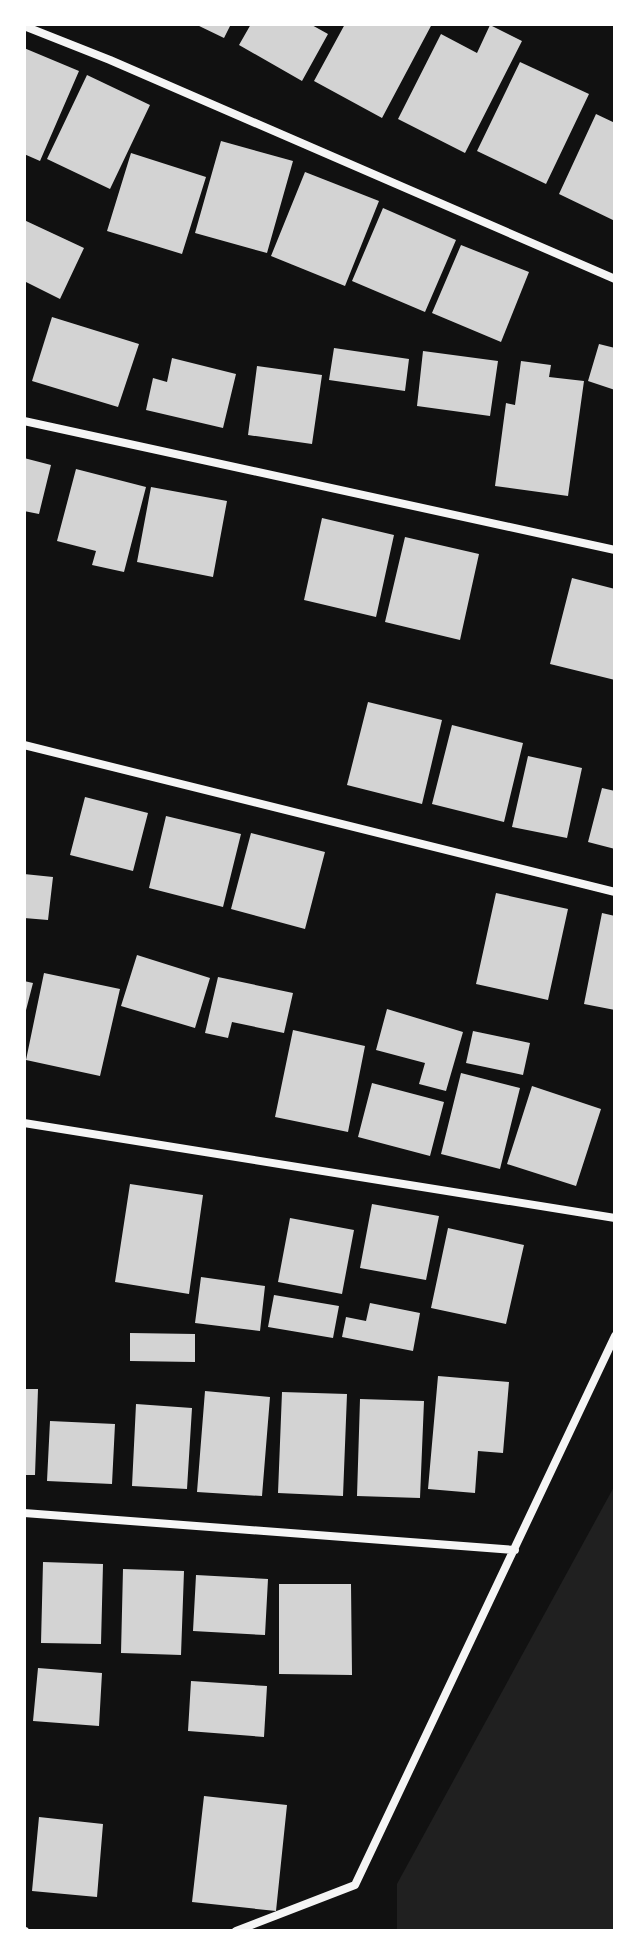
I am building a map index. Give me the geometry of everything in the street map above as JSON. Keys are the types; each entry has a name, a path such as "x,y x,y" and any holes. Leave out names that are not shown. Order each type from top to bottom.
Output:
{"street":[{"path":"24,26 110,60 615,279"},
{"path":"24,421 615,550"},
{"path":"24,745 615,892"},
{"path":"24,1123 615,1218"},
{"path":"236,1931 355,1885 615,1337"},
{"path":"24,1513 515,1550"}],"shaded area":[{"path":"615,1485 615,1931 397,1931 397,1884"}],"building":[{"path":"195,24 231,24 224,38"},
{"path":"251,24 310,24 328,34 302,81 239,45"},
{"path":"345,24 432,24 382,118 314,81"},
{"path":"490,25 522,41 465,153 398,119 441,34 477,53"},
{"path":"24,48 79,71 40,161 24,154"},
{"path":"520,62 589,94 546,184 477,151"},
{"path":"87,75 150,105 110,189 47,159"},
{"path":"596,114 615,123 615,221 559,194"},
{"path":"221,141 293,161 267,253 195,233"},
{"path":"131,153 206,177 182,254 107,231"},
{"path":"305,172 379,201 345,286 271,256"},
{"path":"383,208 456,240 425,312 352,281"},
{"path":"24,220 84,248 60,299 24,281"},
{"path":"461,245 529,272 501,342 432,313"},
{"path":"52,317 139,344 118,407 32,381"},
{"path":"599,344 615,348 615,390 588,381"},
{"path":"334,348 409,359 405,391 329,380"},
{"path":"423,351 498,361 490,416 417,406"},
{"path":"172,358 236,374 223,428 146,410 153,378 167,382"},
{"path":"521,361 551,365 549,377 584,381 568,496 495,486 506,403 515,405"},
{"path":"257,366 322,375 312,444 248,435"},
{"path":"24,458 51,465 39,514 24,511"},
{"path":"76,469 146,487 124,572 92,565 96,551 57,541"},
{"path":"151,487 227,501 213,577 137,562"},
{"path":"322,518 394,535 376,617 304,600"},
{"path":"405,537 479,554 460,640 385,622"},
{"path":"572,578 615,589 615,680 550,664"},
{"path":"368,702 442,720 422,804 347,785"},
{"path":"452,725 523,743 504,822 432,804"},
{"path":"528,756 582,768 567,838 512,827"},
{"path":"602,788 615,791 615,849 588,842"},
{"path":"85,797 148,813 133,871 70,855"},
{"path":"166,816 241,834 223,907 149,888"},
{"path":"251,833 325,852 305,929 231,909"},
{"path":"24,874 53,877 48,920 24,918"},
{"path":"496,893 568,909 548,1000 476,984"},
{"path":"602,913 615,916 615,1010 584,1004"},
{"path":"137,955 210,978 195,1028 121,1006"},
{"path":"44,973 120,989 100,1076 26,1060"},
{"path":"218,977 293,993 284,1033 232,1022 228,1038 205,1033"},
{"path":"24,981 33,983 25,1014 24,1014"},
{"path":"387,1009 463,1032 446,1091 419,1084 425,1063 376,1050"},
{"path":"293,1030 365,1046 348,1132 275,1117"},
{"path":"473,1031 530,1043 523,1075 466,1063"},
{"path":"461,1073 520,1088 500,1169 441,1154"},
{"path":"372,1083 444,1102 430,1156 358,1137"},
{"path":"532,1086 601,1109 576,1186 507,1164"},
{"path":"130,1184 203,1195 189,1294 115,1282"},
{"path":"372,1204 439,1216 426,1280 360,1268"},
{"path":"290,1218 354,1230 342,1294 278,1282"},
{"path":"448,1228 524,1245 506,1324 431,1308"},
{"path":"201,1277 265,1286 260,1331 195,1323"},
{"path":"274,1295 339,1306 333,1338 268,1327"},
{"path":"370,1303 420,1313 413,1351 342,1337 346,1317 366,1321"},
{"path":"130,1333 195,1334 195,1362 130,1361"},
{"path":"438,1376 509,1382 503,1453 478,1451 475,1493 428,1489"},
{"path":"24,1389 38,1389 35,1475 24,1475"},
{"path":"205,1391 270,1397 262,1496 197,1492"},
{"path":"282,1392 347,1394 343,1496 278,1493"},
{"path":"360,1399 424,1401 420,1498 357,1496"},
{"path":"136,1404 192,1408 187,1489 132,1486"},
{"path":"50,1421 115,1424 112,1484 47,1481"},
{"path":"43,1562 103,1564 101,1644 41,1643"},
{"path":"123,1569 184,1571 181,1655 121,1653"},
{"path":"196,1575 268,1579 265,1635 193,1631"},
{"path":"279,1584 351,1584 352,1675 279,1674"},
{"path":"38,1668 102,1673 99,1726 33,1721"},
{"path":"191,1681 267,1686 264,1737 188,1731"},
{"path":"204,1796 287,1805 276,1911 192,1902"},
{"path":"39,1817 103,1824 97,1897 32,1891"}]}
